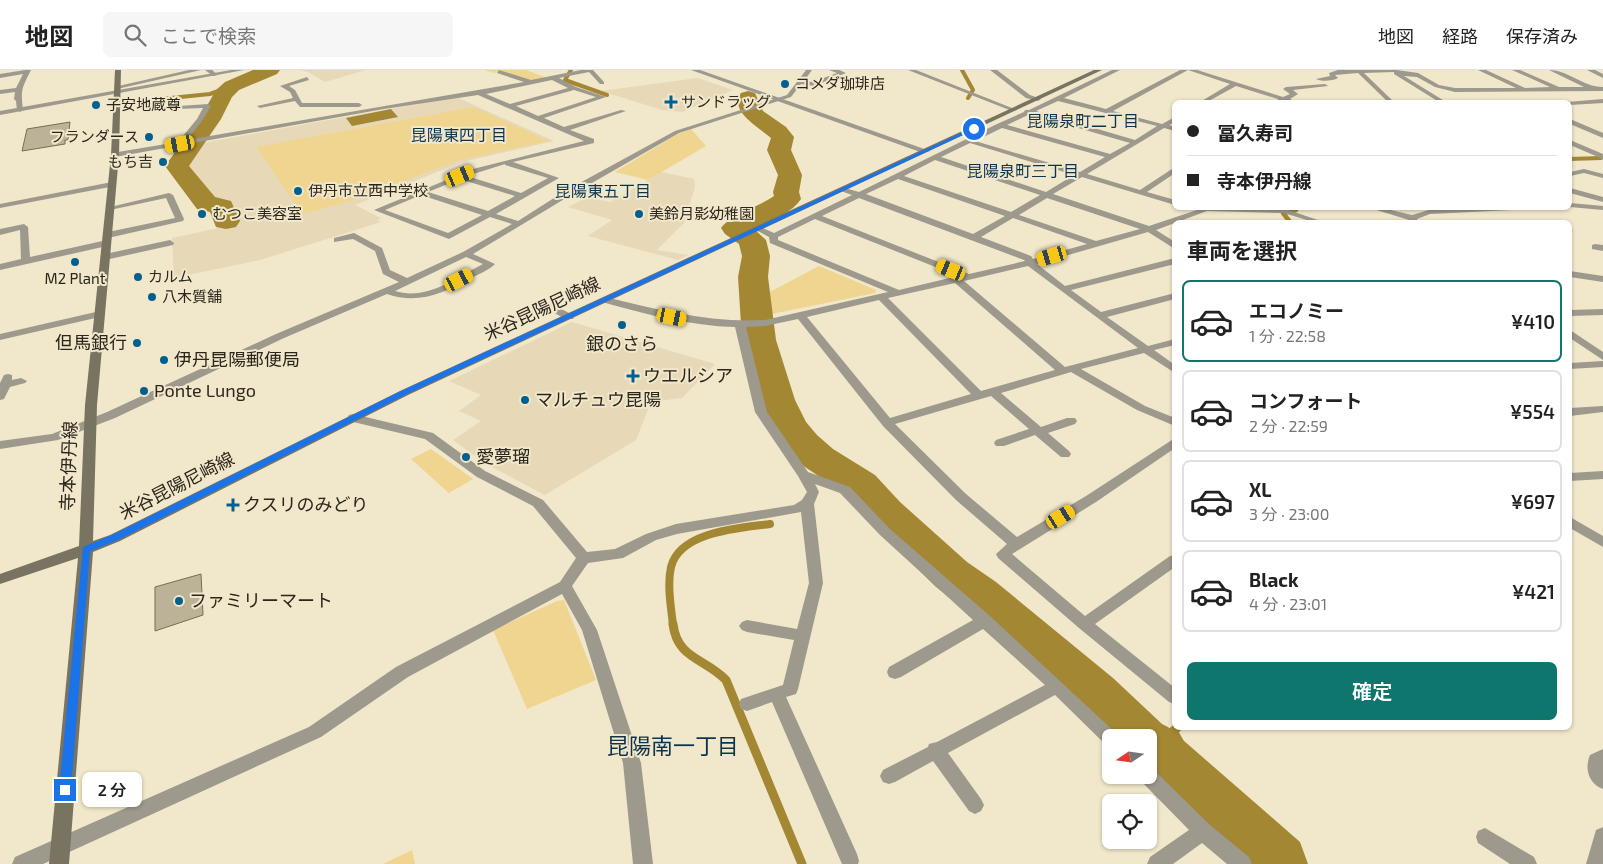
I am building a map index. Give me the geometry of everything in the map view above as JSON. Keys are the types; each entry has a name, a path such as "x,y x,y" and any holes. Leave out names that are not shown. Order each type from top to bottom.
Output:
{"main road":[{"name":"寺本伊丹線","path":"59,864 86,550 90,422 115,155 118,70"},
{"name":"米谷昆陽尼崎線","path":"0,579 86,550 124,533 353,418 1099,70"}],"street":[{"path":"0,113 117,90 198,70"},
{"path":"208,70 214,75"},
{"path":"117,90 241,70"},
{"path":"115,155 384,107 479,93 530,82 552,74 563,75 590,70 602,83"},
{"path":"694,70 926,151"},
{"path":"0,445 54,437 111,415 280,336 388,291 466,254 568,193 677,132 788,96 809,70"},
{"path":"800,82 814,84 843,73 832,70"},
{"path":"911,70 1016,109 1136,142"},
{"path":"993,70 1028,97 1038,99"},
{"path":"756,230 774,236 1117,70"},
{"path":"1107,112 1185,70"},
{"path":"1191,70 1277,100"},
{"path":"1481,70 1526,91"},
{"path":"1515,70 1559,89"},
{"path":"1552,70 1591,88"},
{"path":"1590,70 1601,74"},
{"path":"20,110 19,99 17,99 18,90 27,71"},
{"path":"0,76 27,71"},
{"path":"1319,79 1335,78 1332,74 1335,71 1393,71 1415,75 1449,89 1526,91 1603,89"},
{"path":"1393,71 1440,100"},
{"path":"499,72 530,82"},
{"path":"1360,72 1389,100"},
{"path":"539,118 603,97 574,88 552,74"},
{"path":"303,79 283,86 293,91 300,105 383,104 384,107"},
{"path":"1286,82 1296,88"},
{"path":"1207,100 1235,84"},
{"path":"1282,100 1295,94 1286,89 1326,86"},
{"path":"510,106 574,88"},
{"path":"1578,89 1603,101"},
{"path":"0,92 18,90"},
{"path":"479,93 591,141 557,152 505,162 481,168 378,210 449,236 555,178 505,162"},
{"path":"1046,95 1172,128"},
{"path":"260,106 296,100"},
{"path":"1572,103 1603,101"},
{"path":"179,108 208,106 187,138 180,144"},
{"path":"611,106 632,114"},
{"path":"565,130 623,111"},
{"path":"191,121 200,120"},
{"path":"975,237 1048,196 1172,121"},
{"path":"989,122 1111,157"},
{"path":"1572,122 1603,136"},
{"path":"970,141 1172,202"},
{"path":"1572,143 1603,157"},
{"path":"936,158 1149,230 1172,244"},
{"path":"1141,193 1172,171"},
{"path":"1572,174 1584,171 1603,176"},
{"path":"460,176 522,196"},
{"path":"898,176 1095,244"},
{"path":"0,206 112,184"},
{"path":"844,189 1028,258 1030,263 1063,289 1172,368"},
{"path":"1572,191 1602,207"},
{"path":"421,192 519,224"},
{"path":"0,267 180,219 169,195 110,208"},
{"path":"1572,205 1602,207"},
{"path":"1177,220 1199,212 1285,210 1310,220"},
{"path":"1380,210 1411,220"},
{"path":"1416,220 1429,212 1470,210"},
{"path":"1256,211 1263,220"},
{"path":"815,216 963,279 1067,369 1141,408 1172,421"},
{"path":"605,300 712,324 744,325 765,323 1030,263 1149,230 1172,222"},
{"path":"0,232 24,227 26,261"},
{"path":"337,240 354,236 376,248 379,250 386,272 407,282"},
{"path":"774,236 773,241 898,294"},
{"path":"105,257 170,244"},
{"path":"388,291 400,297 428,296 490,264 466,254"},
{"path":"1063,289 1172,262"},
{"path":"1572,274 1603,279"},
{"path":"882,297 979,396"},
{"path":"1099,316 1172,297"},
{"path":"542,302 569,317"},
{"path":"1572,313 1602,313"},
{"path":"0,336 100,314"},
{"path":"801,316 887,423 961,496 1016,544"},
{"path":"584,558 618,554 651,537 676,529 796,509 807,504 812,499 813,492 804,475 761,412 744,325"},
{"path":"1572,335 1603,357"},
{"path":"887,423 1067,369 1172,343"},
{"path":"1572,366 1603,364"},
{"path":"0,398 7,381 21,381"},
{"path":"993,392 1066,454"},
{"path":"1572,412 1603,409"},
{"path":"353,418 429,436 481,474 538,503 584,558"},
{"path":"1000,443 1071,421"},
{"path":"1172,444 1091,499 1016,544 1003,554 1084,624 1172,694"},
{"path":"804,475 845,490 884,532 985,620 1057,686 1102,731"},
{"path":"1572,476 1603,475"},
{"path":"747,704 790,689 816,583 807,504"},
{"path":"1572,523 1603,542"},
{"path":"22,864 315,732 402,672 566,586 584,558"},
{"path":"1084,624 1172,562"},
{"path":"566,586 589,630 632,763 643,864"},
{"path":"895,672 985,620"},
{"path":"747,626 804,636"},
{"path":"888,776 935,749 1057,686"},
{"path":"776,694 850,861"},
{"path":"935,749 976,805"},
{"path":"1603,757 1596,761 1596,772 1603,781"},
{"path":"1156,784 1203,831 1242,864"},
{"path":"1157,864 1203,831"},
{"path":"1596,864 1603,836"},
{"path":"1485,837 1527,864"}],"shaded area":[{"path":"301,70 366,70 325,82"},
{"path":"484,70 526,70 545,77 532,81 499,71 494,73"},
{"path":"698,78 733,90 682,112 662,110 601,91"},
{"name":"伊丹市立西中学校","path":"456,97 554,141 462,162 355,205 381,218 377,220 381,222 260,260 174,278 172,238 232,225 228,206 214,204 198,177 179,166 191,145"},
{"path":"474,107 548,141 460,160 354,200 303,214 256,147"},
{"path":"391,109 398,117 352,126 346,118"},
{"path":"691,129 706,146 648,180 615,172 676,135"},
{"name":"美鈴月影幼稚園","path":"662,172 694,179 695,187 684,223 657,250 688,255 678,260 588,236 612,220 568,207 587,197 610,202"},
{"path":"819,266 876,290 875,293 772,314 768,293"},
{"path":"572,322 715,364 682,398 651,402 636,440 545,495 486,464 453,440 481,421 459,411 481,395 449,381"},
{"path":"431,449 473,479 449,493 411,459"},
{"path":"564,600 596,680 527,709 493,630 557,601"},
{"path":"412,850 415,864 383,864"}],"building":[{"path":"70,122 68,140 65,140 65,144 22,151 27,129"},
{"name":"ファミリーマート","path":"201,574 203,615 155,631 155,587"}],"waterway":[{"path":"226,221 222,207 206,203 177,166 210,119 223,94 232,86 270,70"},
{"path":"571,70 565,80 607,95"},
{"path":"962,70 973,90 968,98"},
{"path":"151,100 210,94 232,86"},
{"path":"748,97 749,104 756,116 783,137 779,150 790,175 786,192 788,199 772,210 735,228 752,240 756,256 753,277 759,340 777,400 789,426 803,444 819,458 861,485 885,512 951,574 979,595 1095,694 1132,729"},
{"path":"1572,159 1601,158"},
{"path":"1288,220 1283,213 1296,210"},
{"path":"673,625 669,581 671,567 677,555 686,546 713,533 770,524"},
{"path":"673,624 676,636 686,651 726,680 802,864"},
{"path":"1174,730 1173,731 1202,782 1206,798"},
{"path":"1158,752 1278,864"}],"place":[{"name":"コメダ珈琲店","path":"785,84"},
{"name":"サンドラッグ","path":"671,102"},
{"name":"子安地蔵尊","path":"96,105"},
{"name":"フランダース","path":"149,137"},
{"name":"もち吉","path":"163,162"},
{"name":"伊丹市立西中学校","path":"298,191"},
{"name":"むつこ美容室","path":"202,214"},
{"name":"美鈴月影幼稚園","path":"639,214"},
{"name":"M2 Plant","path":"75,262"},
{"name":"カルム","path":"138,277"},
{"name":"八木質舗","path":"152,297"},
{"name":"銀のさら","path":"622,325"},
{"name":"但馬銀行","path":"137,343"},
{"name":"伊丹昆陽郵便局","path":"164,360"},
{"name":"ウエルシア","path":"633,376"},
{"name":"Ponte Lungo","path":"144,391"},
{"name":"マルチュウ昆陽","path":"525,400"},
{"name":"愛夢瑠","path":"466,457"},
{"name":"クスリのみどり","path":"233,505"},
{"name":"ファミリーマート","path":"179,601"}],"district":[{"name":"昆陽泉町二丁目","path":"1083,121"},
{"name":"昆陽東四丁目","path":"459,135"},
{"name":"昆陽泉町三丁目","path":"1023,171"},
{"name":"昆陽東五丁目","path":"603,191"},
{"name":"昆陽南一丁目","path":"673,746"}],"route":[{"path":"65,790 86,550 115,538 404,393 974,129"}]}
